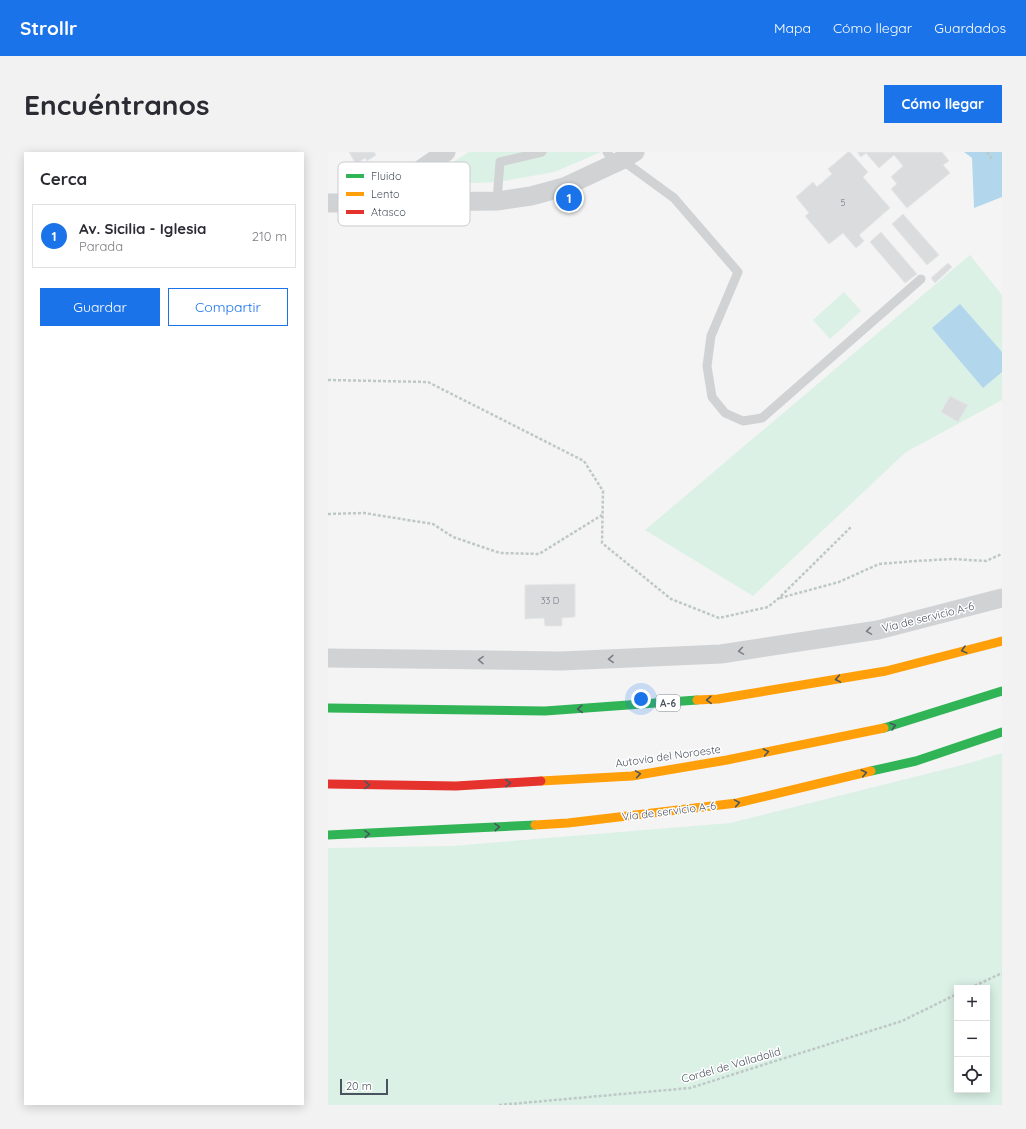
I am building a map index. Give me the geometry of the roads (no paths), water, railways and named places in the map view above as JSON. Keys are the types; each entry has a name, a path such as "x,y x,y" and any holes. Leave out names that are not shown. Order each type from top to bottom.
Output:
{"main road":[{"name":"A-6","path":"328,708 545,711 718,699 886,671 1002,640"},
{"name":"Autovía del Noroeste","path":"328,784 456,786 632,776 726,760 890,727 1002,691"},
{"name":"Vía de servicio A-6","path":"328,835 568,823 737,803 916,761 1002,732"}],"street":[{"path":"431,162 446,152"},
{"path":"470,201 498,201 531,196 564,187 620,157"},
{"name":"Vía de servicio A-6","path":"328,658 561,661 721,654 878,630 1002,598"}],"lane":[{"path":"498,201 500,162 542,152"},
{"path":"620,157 674,198 738,272 711,336 707,366 712,397 725,413 743,421 762,418 921,279"}],"water":[{"path":"964,152 1002,152 1002,197 974,208 972,158"},
{"path":"960,304 1002,352 1002,372 983,388 932,328"}],"place":[{"name":"Av. Sicilia - Iglesia","path":"569,198"}]}
